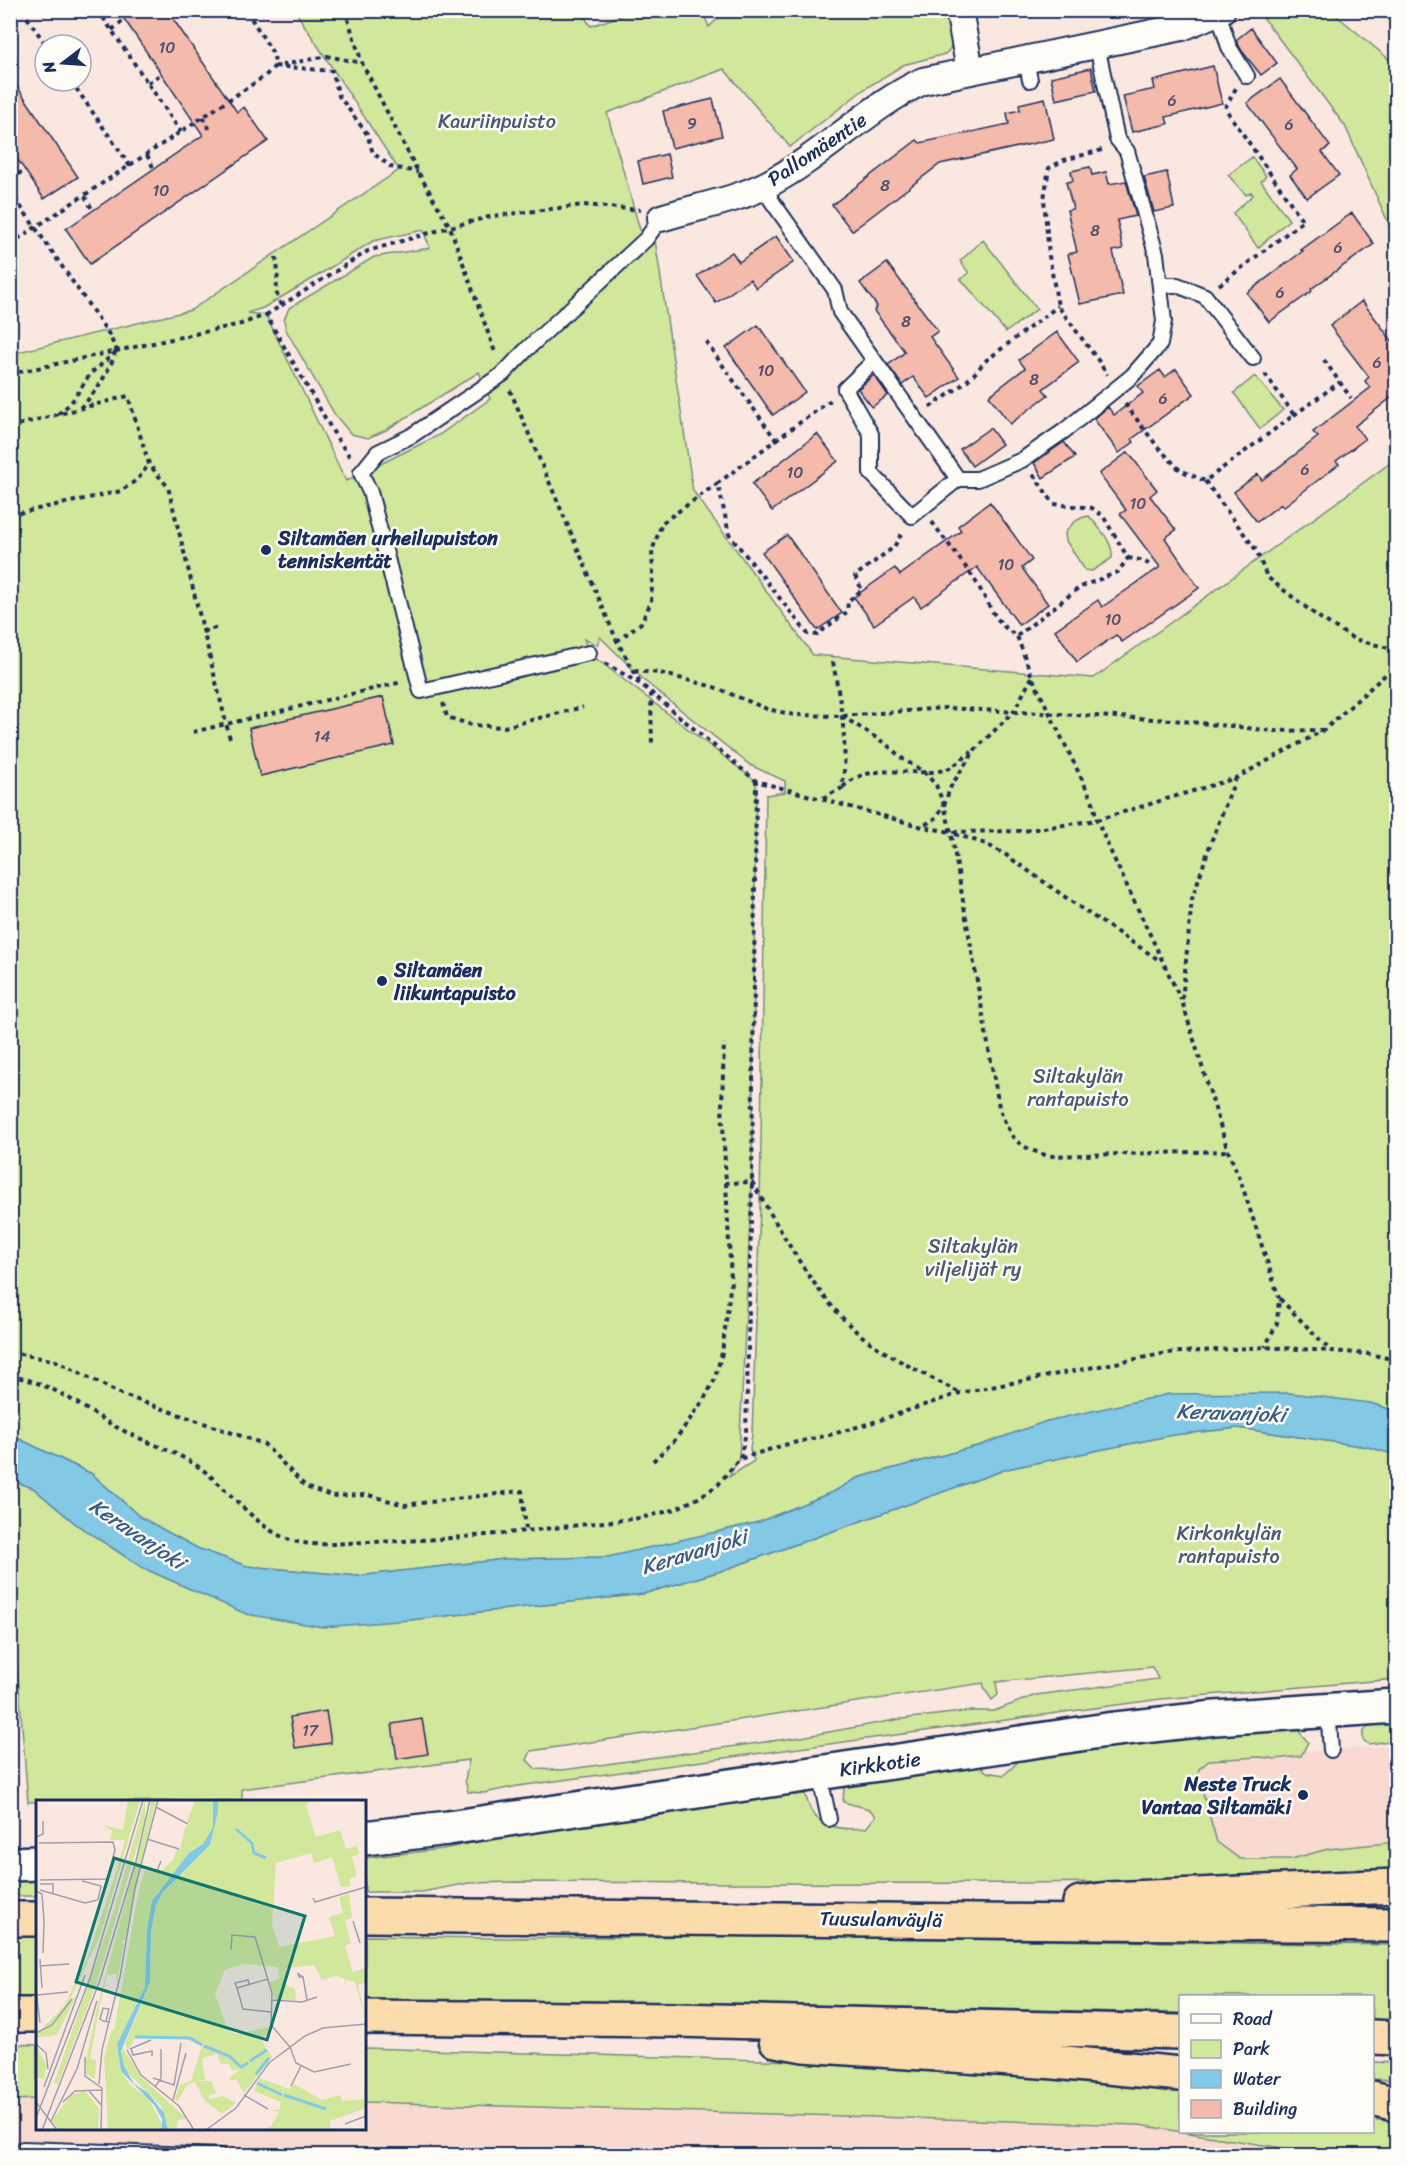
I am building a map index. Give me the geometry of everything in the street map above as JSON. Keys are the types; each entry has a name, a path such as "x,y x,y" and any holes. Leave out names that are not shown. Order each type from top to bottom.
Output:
{"highway":[{"path":"975,1920 1108,1899 1396,1886"},
{"name":"Tuusulanväylä","path":"366,1915 1396,1925"},
{"path":"10,1920 36,1919"},
{"path":"10,2015 36,2015"},
{"path":"366,2017 674,2020 1179,2032"},
{"path":"674,2020 804,2045 1055,2062 1179,2074"},
{"path":"1374,2037 1396,2038"},
{"path":"1374,2093 1396,2094"},
{"path":"1374,2098 1396,2104"}],"street":[{"path":"959,10 970,70"},
{"name":"Pallomäentie","path":"661,218 766,185 809,159 900,92 923,81 970,70 1028,70 1097,46 1182,27 1220,11"},
{"name":"Kirkkotie","path":"366,1838 460,1826 1107,1730 1215,1718 1396,1706"},
{"path":"10,1864 36,1863"}],"lane":[{"path":"1220,11 1229,47 1247,76"},
{"path":"874,361 846,388 872,434 871,473 916,512 958,479 978,479 1022,460 1064,431 1132,376 1160,344 1164,321 1156,254 1128,151 1117,139 1097,46"},
{"path":"766,185 771,200 835,290 840,312 958,479"},
{"path":"589,653 421,691 370,492 361,473 378,452 411,436 503,374 526,349 646,239 661,218"},
{"path":"1161,285 1177,285 1205,296 1253,358"},
{"path":"1328,1710 1331,1750"},
{"path":"819,1773 829,1819"},
{"path":"10,2153 23,2149 221,2156"}],"path":[{"path":"22,10 38,33"},
{"path":"98,10 181,132"},
{"path":"246,10 274,55 275,66"},
{"path":"345,10 362,63 418,172 450,227 503,374 617,641 642,685"},
{"path":"111,30 124,20"},
{"path":"10,244 265,76 275,66 327,56 362,63"},
{"path":"275,66 332,71 339,96 367,134 373,153 391,167 418,172"},
{"path":"148,84 161,74"},
{"path":"1205,296 1303,221 1226,108 1233,91 1247,76"},
{"path":"79,93 130,166"},
{"path":"203,117 210,130"},
{"path":"147,155 154,169"},
{"path":"10,179 25,170"},
{"path":"10,191 108,333 117,351"},
{"path":"85,196 93,211"},
{"path":"10,374 241,324 266,315 368,251 493,216 584,205 640,209 661,218"},
{"path":"276,257 278,271 276,292 281,306"},
{"path":"915,418 960,387 978,372 984,363 1058,306"},
{"path":"266,315 336,437 361,473"},
{"path":"706,342 776,440"},
{"path":"78,410 92,397 104,379 117,351"},
{"path":"56,416 71,402 91,373 117,351"},
{"path":"1324,360 1352,398"},
{"path":"1294,415 1340,382"},
{"path":"617,641 640,623 651,602 652,551 662,523 846,388"},
{"path":"10,427 128,396 149,464 168,487 230,739"},
{"path":"1022,460 1054,504 1092,508 1103,516 1128,558 1149,564"},
{"path":"10,515 121,491 138,479 149,464"},
{"path":"1205,481 1256,550 1267,577 1317,616 1354,639 1396,650"},
{"path":"718,483 729,534 808,634 816,635 848,612 848,601 862,590 855,576 894,547 916,512 974,578 983,600 1006,630 1017,636 1032,677 1093,802 1096,820 1161,961 1182,1001 1228,1150 1240,1179 1279,1298 1277,1323 1265,1347"},
{"path":"1017,636 1080,587 1118,572 1128,558"},
{"path":"203,632 219,627"},
{"path":"589,653 642,685 756,781 923,827 951,832 986,844 1006,855 1161,961"},
{"path":"832,657 842,716 846,762 842,788"},
{"path":"951,832 1023,831 1096,820 1236,778 1324,730 1396,665"},
{"path":"633,671 660,673 714,687 767,709 795,715 842,716 944,708 1172,720 1275,731 1324,730"},
{"path":"822,799 848,782 871,771 946,770 975,750 1014,711 1032,677"},
{"path":"193,732 417,678"},
{"path":"438,687 447,717 472,725 504,727 584,707"},
{"path":"651,692 652,746"},
{"path":"842,716 886,744 903,759 924,772 936,785 951,832 999,1107 1008,1131 1024,1148 1048,1156 1228,1150"},
{"path":"923,827 936,818 951,786 975,750"},
{"path":"1182,1001 1192,899 1236,778"},
{"path":"10,1376 27,1378 61,1392 126,1432 189,1459 271,1530 292,1540 319,1543 413,1542 640,1518 673,1510 718,1485 740,1459 746,1432 752,1182 756,781"},
{"path":"653,1461 675,1440 703,1401 714,1381 722,1353 731,1281 722,1105 724,1043"},
{"path":"725,1183 752,1182"},
{"path":"752,1182 788,1243 827,1300 857,1332 891,1356 960,1393"},
{"path":"1279,1298 1331,1351"},
{"path":"740,1459 784,1445 829,1436 960,1393 1167,1353 1265,1347 1369,1354 1396,1360"},
{"path":"10,1352 56,1361 123,1395 264,1444 306,1487 332,1496 368,1495 405,1505 522,1491 526,1530"}],"shaded area":[{"path":"1396,1745 1396,1857 1226,1857 1177,1755 1331,1750"},
{"path":"36,2099 36,2130 366,2130 366,2102 1139,2125 1325,2155 11,2156 10,2100"}],"green space":[{"path":"702,10 709,27 726,11 947,11 953,40 945,54 903,65 863,90 790,147 724,69 607,113 640,230 655,240 693,491 813,655 1094,678 1396,459 1396,1411 1370,1403 1047,1421 981,1445 857,1478 835,1491 759,1522 608,1557 505,1559 358,1576 247,1566 197,1548 140,1517 92,1474 11,1435 10,354 191,310 399,170 295,11 580,11 591,26 634,11","holes":["423,230 430,248 374,257 289,308 284,320 286,330 335,415 351,434 368,438 386,430 479,372 490,399 439,435 346,481 266,315 247,313 263,308 373,241","600,637 647,683 750,765 785,781 785,792 766,795 760,1207 750,1449 754,1461 729,1477 739,1459 752,1182 756,781 589,653 584,639 597,645"]},
{"path":"1258,11 1331,11 1396,65 1396,240 1345,126"},
{"path":"1252,157 1266,176 1261,181 1289,220 1258,248 1233,213 1253,195 1251,192 1246,195 1228,175"},
{"path":"983,240 1037,309 1006,332 961,279 969,273 960,261"},
{"path":"1255,376 1283,410 1260,429 1234,393"},
{"path":"1089,516 1105,535 1112,552 1112,558 1092,571 1085,570 1066,541 1065,533 1075,522"},
{"name":"Kirkonkylän rantapuisto","path":"1238,1428 1368,1447 1396,1455 1396,1679 1161,1699 518,1786 484,1793 468,1792 465,1780 469,1760 242,1789 242,1800 36,1800 36,1802 28,1802 16,1651 11,1648 10,1480 33,1488 77,1525 143,1568 410,1620 643,1594 721,1571 1007,1469 1173,1435","holes":["1152,1667 1158,1679 1036,1695 994,1711 971,1711 901,1719 801,1737 563,1770 536,1769 527,1760 531,1751 983,1683 992,1700 998,1695 996,1682"]},
{"path":"1396,1723 1396,1740 1369,1744 1363,1740 1363,1734 1369,1727"},
{"path":"1297,1729 1308,1742 1301,1756 1275,1759 1260,1757 1210,1760 1199,1769 1198,1776 1217,1842 1240,1859 1291,1859 1328,1849 1396,1842 1396,1874 1067,1883 517,1882 469,1883 422,1892 366,1892 366,1858 443,1849 523,1832 753,1798 805,1794 812,1812 823,1822 836,1827 866,1828 876,1816 869,1809 843,1802 844,1786 853,1781 976,1763 987,1772 1004,1775 1022,1758 1088,1748 1251,1731"},
{"path":"36,1877 36,1896 11,1896 10,1878"},
{"path":"36,1936 36,1999 11,1999 10,1937"},
{"path":"366,1936 491,1938 718,1936 1396,1945 1396,2021 1374,2021 1374,1995 1179,1995 1179,2013 708,2003 366,2000"},
{"path":"11,2044 36,2045 36,2099 11,2100"},
{"path":"366,2048 859,2063 1083,2077 1179,2089 1179,2132 1139,2125 366,2102"},
{"path":"1374,2062 1396,2063 1396,2080 1374,2079"},
{"path":"1374,2119 1396,2123 1396,2155 1325,2155 1188,2133 1374,2133"}],"water":[{"name":"Keravanjoki","path":"1290,1393 1370,1403 1396,1411 1396,1455 1368,1447 1238,1428 1173,1435 1007,1469 721,1571 643,1594 410,1620 323,1627 246,1614 143,1568 77,1525 33,1488 11,1480 11,1435 92,1474 140,1517 197,1548 247,1566 358,1576 505,1559 608,1557 759,1522 835,1491 857,1478 981,1445 1047,1421 1169,1394"}],"building":[{"path":"118,10 167,10 237,112 244,107 268,141 90,264 66,229 203,135"},
{"path":"1251,28 1277,63 1261,75 1236,40"},
{"path":"1213,66 1222,103 1166,117 1168,124 1132,132 1123,96 1155,89 1153,81"},
{"path":"1091,68 1096,91 1056,100 1051,77"},
{"path":"10,76 78,177 44,199 10,148"},
{"path":"1280,79 1330,146 1322,152 1339,175 1307,198 1290,175 1297,169 1247,103"},
{"path":"1045,98 1054,139 940,164 852,231 832,205 917,140 920,143 1009,124 1007,113 1020,110 1019,104"},
{"path":"713,99 722,136 672,148 663,111"},
{"path":"667,154 672,177 643,184 638,161"},
{"path":"1090,167 1092,175 1106,172 1109,184 1126,181 1136,216 1117,220 1123,249 1113,251 1123,295 1080,304 1068,254 1077,252 1067,210 1073,209 1066,182 1073,181 1071,171"},
{"path":"1167,172 1174,208 1154,212 1144,177"},
{"path":"1352,213 1374,244 1269,322 1247,293"},
{"path":"776,236 794,262 756,288 750,279 716,303 697,276 732,252 739,262"},
{"path":"887,263 938,331 930,337 959,377 929,398 913,377 902,385 888,365 905,352 874,311 877,306 860,283"},
{"path":"1362,301 1396,346 1396,394 1355,426 1365,439 1336,461 1339,464 1283,507 1281,504 1257,522 1234,492 1258,474 1262,480 1318,437 1313,432 1370,388 1365,381 1369,377 1330,326"},
{"path":"758,325 805,392 773,415 726,348"},
{"path":"1057,332 1079,362 1043,389 1048,395 1010,424 989,396 1025,368 1019,360"},
{"path":"1176,369 1194,394 1132,439 1134,442 1119,453 1094,419 1108,407 1114,415 1143,393 1138,386 1160,370 1165,377"},
{"path":"874,375 888,395 872,407 858,389"},
{"path":"990,428 1002,444 972,466 960,449"},
{"path":"817,434 838,461 772,511 752,484"},
{"path":"1064,442 1075,457 1043,478 1034,463"},
{"path":"1128,452 1157,490 1150,496 1176,530 1165,538 1199,588 1122,642 1116,635 1077,662 1055,630 1098,600 1102,607 1160,567 1120,514 1126,510 1099,474"},
{"path":"990,502 1032,560 1022,568 1048,604 1019,625 977,567 921,607 914,597 874,625 854,597 895,568 900,575 961,531 958,526"},
{"path":"787,535 842,613 817,630 762,552"},
{"path":"383,697 394,745 260,776 249,728"},
{"path":"326,1711 331,1743 295,1748 290,1717"},
{"path":"422,1719 428,1754 397,1759 392,1724"}],"place":[{"name":"Siltamäen urheilupuiston tenniskentät","path":"266,550"},
{"name":"Siltamäen liikuntapuisto","path":"382,981"},
{"name":"Neste Truck Vantaa Siltamäki","path":"1303,1795"}],"park label":[{"name":"Kauriinpuisto","path":"497,121"},
{"name":"Siltakylän rantapuisto","path":"1078,1088"},
{"name":"Siltakylän viljelijät ry","path":"973,1258"}]}
